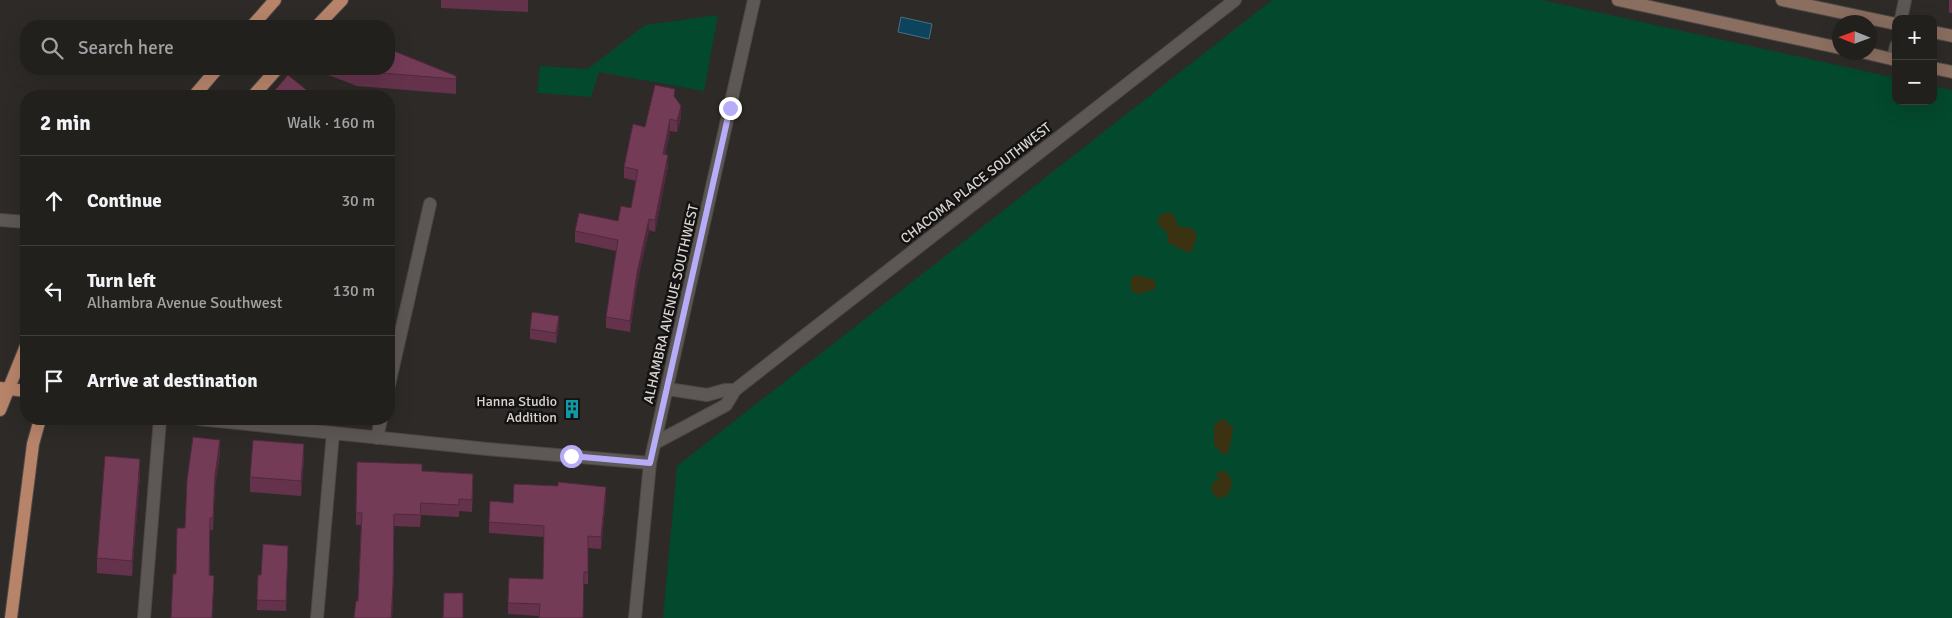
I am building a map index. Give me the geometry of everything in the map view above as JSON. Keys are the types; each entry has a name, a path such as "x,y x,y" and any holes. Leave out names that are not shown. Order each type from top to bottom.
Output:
{"main road":[{"path":"257,20 275,0"},
{"path":"323,20 342,0"},
{"path":"199,90 212,75"},
{"path":"258,90 272,75"},
{"path":"0,410 4,388 20,357"},
{"path":"4,388 20,390"},
{"path":"11,618 33,444 38,425"}],"street":[{"name":"ALHAMBRA AVENUE SOUTHWEST","path":"635,618 650,463 754,0"},
{"name":"CHACOMA PLACE SOUTHWEST","path":"655,443 726,405 735,390 1234,0"},
{"path":"1782,0 1892,23"},
{"path":"1902,15 1905,0"},
{"path":"1624,1 1832,46"},
{"path":"1937,33 1952,36"},
{"path":"1877,55 1892,59"},
{"path":"1937,69 1952,72"},
{"path":"395,359 430,204"},
{"path":"0,220 20,222"},
{"name":"CHACOMA PLACE SOUTHWEST","path":"668,389 707,395 725,390 735,390"},
{"path":"144,618 160,425"},
{"path":"256,425 650,463"},
{"path":"377,438 380,425"},
{"path":"317,618 333,433"}],"green space":[{"path":"1272,0 1542,0 1892,77 1892,105 1937,105 1937,87 1952,90 1952,618 663,618 677,466"},
{"path":"718,15 704,91 599,72 591,97 537,93 540,66 588,69 645,25"}],"sand":[{"path":"1168,212 1173,214 1179,227 1191,228 1196,232 1196,240 1191,252 1186,252 1167,242 1168,234 1157,223 1160,215"},
{"path":"1135,275 1153,279 1156,283 1155,289 1139,294 1131,291 1131,279"},
{"path":"1221,419 1224,419 1233,428 1227,455 1220,452 1214,444 1214,426"},
{"path":"1220,471 1227,472 1232,481 1230,492 1223,498 1215,497 1211,489 1212,483 1218,480 1217,473"}],"water":[{"path":"901,17 932,24 929,39 898,32"}],"building":[{"path":"395,51 456,76 456,79 395,74"},
{"path":"288,75 307,90 275,90"},
{"path":"655,85 675,89 674,96 681,106 677,121 670,119 663,154 668,155 655,220 649,219 637,273 630,321 606,317 618,240 575,231 579,213 618,221 621,206 631,208 638,170 624,167 633,124 645,127"},
{"path":"532,312 559,316 556,333 530,329"},
{"path":"193,437 220,440 215,475 213,518 210,518 209,575 214,576 212,618 171,618 173,574 176,574 177,528 185,528 187,480"},
{"path":"253,440 304,444 301,481 250,477"},
{"path":"105,456 140,459 132,561 97,558"},
{"path":"357,462 422,464 422,471 473,474 472,500 459,499 459,505 421,503 420,515 394,514 391,618 354,618 356,601 358,601 362,513 356,513"},
{"path":"558,482 606,487 601,537 588,536 588,572 584,572 583,618 539,618 540,604 508,603 509,578 543,579 544,526 489,522 490,501 513,503 514,484 558,486"},
{"path":"263,544 288,546 286,601 257,600 258,575 261,575"},
{"path":"444,593 463,593 463,618 443,618"}],"place":[{"name":"Hanna Studio Addition","path":"572,409"}],"route":[{"path":"571,456 650,463 730,108"}]}
